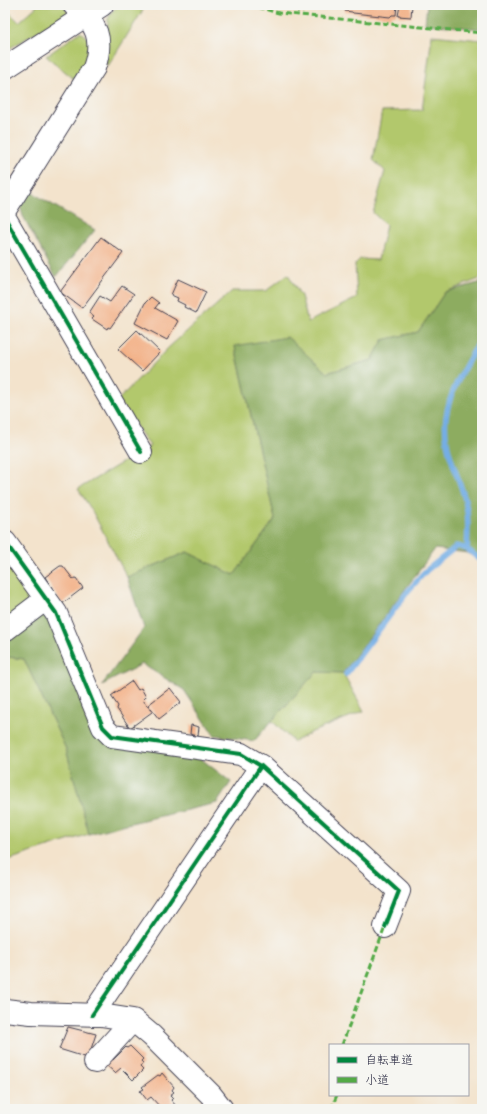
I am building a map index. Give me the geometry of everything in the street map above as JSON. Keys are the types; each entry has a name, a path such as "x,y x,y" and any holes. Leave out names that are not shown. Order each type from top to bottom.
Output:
{"street":[{"path":"5,68 88,9 98,37 99,54 94,68 5,210"},
{"path":"5,218 141,452"},
{"path":"5,542 56,612 103,727 112,736 241,754 261,766 399,890 385,927"},
{"path":"5,630 46,599"},
{"path":"92,1015 261,766"},
{"path":"5,1010 31,1013 92,1015 133,1020 152,1036 211,1095 222,1109"},
{"path":"95,1062 133,1020"}],"green space":[{"path":"35,5 63,5 69,13 5,51 5,38 10,34 5,27 5,19 11,14 19,22 37,6"},
{"path":"120,5 146,5 108,66 106,64 108,19 112,11"},
{"path":"427,5 482,5 482,29 425,24"},
{"path":"80,32 90,43 90,49 86,61 74,79 46,56"},
{"path":"432,35 482,40 482,278 445,292 418,332 383,340 372,360 326,373 287,337 235,347 275,519 234,575 187,552 127,577 91,509 78,489 150,446 118,400 168,348 232,291 266,291 288,274 301,296 308,322 357,298 355,264 360,259 378,260 386,225 373,213 385,171 373,160 382,111 422,110"},
{"path":"31,192 95,230 56,277 23,216 20,206"},
{"path":"482,282 482,563 468,553 435,549 343,673 316,672 254,741 214,735 184,690 142,664 102,685 144,628 127,577 187,552 234,575 275,519 235,346 287,337 327,373 372,360 383,340 418,332 445,292"},
{"path":"5,554 27,585 31,600 5,620"},
{"path":"41,613 51,616 97,727 195,754 231,782 217,803 89,834 66,749 24,659 8,657 5,659 5,639"},
{"path":"7,657 24,659 66,749 89,834 5,861 5,659"},
{"path":"316,672 343,673 364,711 312,732 294,742 272,721"}],"building":[{"path":"345,5 397,5 396,15 392,15 390,17 345,11"},
{"path":"400,5 412,5 411,17 398,16"},
{"path":"101,237 123,253 82,308 60,292"},
{"path":"178,279 206,292 196,313 184,307 185,305 177,301 178,298 171,295"},
{"path":"122,286 134,294 110,328 108,327 107,329 92,319 94,317 89,313 100,296 110,302"},
{"path":"151,297 159,303 155,308 178,321 167,340 135,323 145,303"},
{"path":"137,330 160,352 142,371 118,349"},
{"path":"60,566 63,566 73,579 76,578 83,588 62,604 45,577"},
{"path":"132,681 138,690 141,688 146,697 143,700 152,712 130,728 117,709 118,706 111,696"},
{"path":"170,688 181,702 159,719 148,705"},
{"path":"191,725 199,727 198,736 190,734"},
{"path":"68,1027 96,1034 88,1058 59,1049"},
{"path":"130,1046 143,1059 141,1061 143,1063 140,1067 143,1070 133,1080 121,1068 115,1073 103,1062 109,1057 113,1060 126,1047 127,1048"},
{"path":"162,1073 174,1087 172,1090 174,1092 170,1095 173,1098 171,1100 176,1106 173,1109 159,1109 161,1108 151,1097 147,1100 140,1091 144,1089 142,1087 158,1075 160,1076"}],"waterway":[{"path":"467,549 468,524 465,500 448,449 445,428 448,406 455,386 482,337"},
{"path":"346,674 408,591 427,570 457,546 467,549 482,561"}],"marked path":[{"path":"249,5 279,13 482,33"},
{"path":"342,1044 385,927"},
{"path":"331,1109 337,1096"}],"cycle path":[{"path":"5,218 141,452"},
{"path":"5,542 56,613 103,727 112,736 241,754 261,766 399,891 385,927"},
{"path":"92,1015 261,766"}]}
